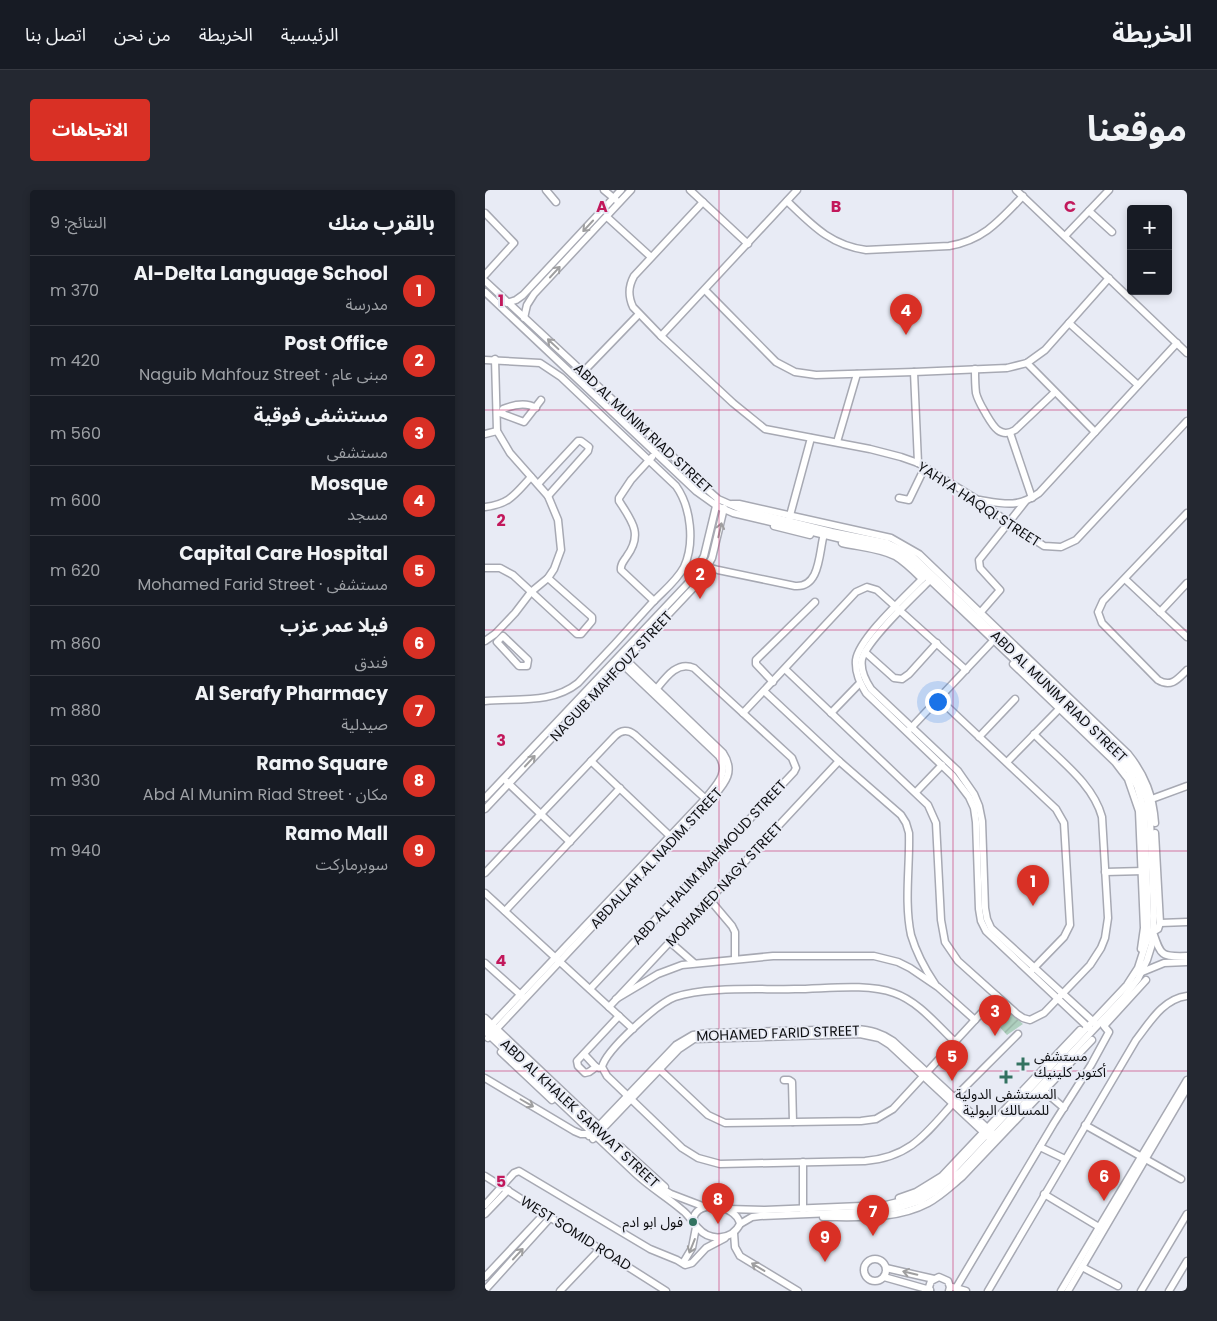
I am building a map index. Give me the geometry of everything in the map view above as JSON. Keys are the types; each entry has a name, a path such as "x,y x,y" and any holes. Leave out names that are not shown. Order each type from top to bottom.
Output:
{"street":[{"path":"546,190 556,202"},
{"path":"604,190 618,195"},
{"path":"499,305 520,297 618,195 631,190"},
{"path":"690,190 748,244"},
{"path":"661,336 797,190"},
{"path":"1017,190 1187,353"},
{"path":"1065,236 1105,191"},
{"path":"523,327 527,305 538,290 607,216 618,195"},
{"path":"787,201 831,239 866,250 961,244 984,234 1023,196"},
{"name":"YAHYA HAQQI STREET","path":"703,202 634,276 629,288 630,301 639,314 661,336 759,425 772,431 886,452 918,463 978,500 1045,546 1061,547 1069,545 1076,540 1187,422"},
{"path":"1089,210 1112,232"},
{"path":"485,213 515,243 485,275"},
{"path":"607,216 651,257"},
{"path":"705,290 785,368 806,374 857,374 1007,368 1027,363 1045,350 1109,278"},
{"name":"ABD AL MUNIM RIAD STREET","path":"485,281 614,401 702,485 717,502"},
{"path":"533,284 538,290"},
{"name":"ABD AL MUNIM RIAD STREET","path":"485,292 697,491 726,507 846,540 885,547 907,558 959,596 1118,758 1133,779 1140,794 1144,810 1149,871 1148,928 1142,959 1127,985 954,1177 920,1201 880,1211 830,1215 804,1210 727,1209"},
{"path":"583,372 639,314"},
{"path":"1069,323 1138,385"},
{"path":"980,613 1000,590 979,568 979,560 1029,500 1039,493 1177,343"},
{"path":"485,360 535,362 544,365 561,377 650,460 680,492 689,526 689,542 685,564 670,586 578,683 571,689 544,698 485,701"},
{"path":"485,641 497,636 503,636 528,660 527,666 519,666 497,642 497,636 531,592 548,578 554,569 561,550 558,520 548,496 510,453 497,431 500,413 495,360"},
{"path":"1027,363 1095,432"},
{"path":"975,369 976,390 981,405 995,429 1002,433 1010,433 1017,428 1055,392"},
{"path":"914,372 918,463"},
{"path":"837,442 857,374"},
{"path":"594,394 599,392 600,388"},
{"path":"500,413 524,422 541,400"},
{"path":"606,406 609,401 614,401"},
{"path":"500,413 503,409 511,406 526,405 535,408"},
{"path":"485,434 497,431"},
{"path":"1010,433 1029,500"},
{"path":"790,518 811,438"},
{"path":"538,484 577,442 581,441 589,448 548,496"},
{"path":"654,601 620,568 631,550 635,538 632,522 619,501 619,496 656,453"},
{"path":"899,498 909,500 925,467"},
{"path":"485,507 507,502 531,477"},
{"path":"978,500 1004,504 1029,500"},
{"name":"NAGUIB MAHFOUZ STREET","path":"485,810 696,573 704,556 717,502"},
{"path":"726,507 729,516 885,552 930,576 991,644 1065,703"},
{"name":"ABD AL MUNIM RIAD STREET","path":"726,507 790,518 831,532 887,542 908,550 930,576 1065,703 1118,747 1133,768 1150,799 1150,819 1154,849 1149,871 1156,907 1153,932 1150,950 1141,973 1126,999 1091,1025"},
{"name":"NAGUIB MAHFOUZ STREET","path":"485,798 689,592 708,567 717,543 726,507"},
{"path":"1186,516 1099,606 1098,615 1102,623 1160,682 1168,684 1173,682 1187,670"},
{"path":"708,567 795,586 805,586 814,576 823,538"},
{"path":"485,568 500,568 513,575 577,634 582,633 593,621 592,618 548,578"},
{"path":"930,576 863,643 858,652 856,670 860,683 877,703 953,767 968,784 979,806 982,820 980,844"},
{"path":"1125,579 1187,637"},
{"path":"1160,612 1187,583"},
{"path":"743,714 856,592 867,587 877,590 899,608 966,670"},
{"path":"959,596 980,613 1065,703"},
{"path":"773,682 756,664 756,660 815,602"},
{"path":"899,608 865,652 862,668 867,683 963,788 969,797 974,808 980,844 985,908 991,928 1032,970 1091,1025"},
{"path":"865,652 893,678 902,679 909,674 937,643"},
{"path":"910,730 991,644"},
{"name":"ABDALLAH AL NADIM STREET","path":"488,1031 727,780 729,766 717,748 621,659"},
{"name":"ABD AL HALIM MAHMOUD STREET","path":"589,989 796,768 794,760 693,668 683,665 674,670 655,691"},
{"path":"785,669 928,805 936,823 941,920 945,942 958,961 1017,1014 1030,1020 1044,1013 1093,961 1105,938 1108,918 1102,817 1097,801 1087,787 1034,734"},
{"path":"831,714 860,683"},
{"path":"764,691 839,761 901,815 907,824 909,833 911,933 921,959 938,988"},
{"path":"939,699 1056,809 1062,818 1065,828 1070,925 1064,937 1032,970"},
{"path":"979,736 1015,699"},
{"path":"1007,762 1065,703"},
{"path":"485,873 618,733 627,730 707,800"},
{"path":"591,761 671,837"},
{"name":"MOHAMED NAGY STREET","path":"609,1007 839,761"},
{"path":"916,792 942,765"},
{"path":"503,778 570,842"},
{"path":"1150,799 1187,786"},
{"path":"505,911 620,788"},
{"path":"1105,872 1149,871"},
{"path":"485,894 633,1029"},
{"path":"710,900 735,932 735,959"},
{"path":"1156,907 1160,923 1158,929 1153,932 1158,948 1165,955 1187,956"},
{"path":"1160,923 1187,922"},
{"path":"670,942 694,963"},
{"path":"1164,963 1165,955"},
{"path":"616,999 664,971 694,963 773,956 874,956 898,962 910,968 938,988 975,1020"},
{"path":"1141,973 1164,963 1187,962"},
{"path":"485,963 522,997"},
{"path":"952,1289 1091,1065 1109,1032 1105,1026 1126,999 1145,980"},
{"path":"619,1016 577,1061 577,1066 585,1073 599,1067 633,1029 662,1003 692,993 741,990 875,988 895,993 913,1003 955,1042"},
{"path":"657,1067 708,1115 719,1121 729,1123 861,1121 876,1119 893,1109 997,996"},
{"path":"988,1291 1132,1046 1167,1003 1187,996"},
{"name":"ABD AL KHALEK SARWAT STREET","path":"485,1018 488,1031 595,1133 657,1185 695,1225"},
{"name":"MOHAMED FARID STREET","path":"595,1133 657,1067 684,1045 700,1038 869,1032 882,1033 893,1041 991,1135"},
{"path":"584,1054 682,1148 704,1160 728,1164 873,1161 899,1154 920,1140 1018,1034"},
{"path":"991,1135 1044,1091 1092,1040"},
{"path":"485,1078 574,1131 581,1134 595,1133"},
{"path":"784,1080 792,1082 793,1122"},
{"path":"1068,1291 1187,1080"},
{"path":"1170,1112 1187,1088"},
{"path":"1044,1091 1065,1108"},
{"path":"1085,1125 1181,1179"},
{"name":"ABD AL KHALEK SARWAT STREET","path":"595,1133 614,1156 653,1190 669,1197 707,1207"},
{"name":"ABD AL MUNIM RIAD STREET","path":"740,1224 760,1216 804,1210 902,1202 918,1196 945,1179 991,1135"},
{"path":"1040,1147 1065,1159"},
{"path":"1061,1291 1143,1158"},
{"path":"803,1162 804,1210"},
{"path":"485,1214 514,1173 523,1172 650,1249 687,1265 706,1248 732,1235 740,1224 739,1218 727,1209 719,1207 707,1207 695,1212 693,1217 695,1225 692,1248 683,1263"},
{"name":"WEST SOMID ROAD","path":"485,1176 666,1291"},
{"path":"485,1205 505,1188"},
{"path":"1044,1194 1099,1227"},
{"path":"485,1277 543,1214"},
{"path":"1141,1291 1187,1214"},
{"path":"485,1290 551,1218"},
{"path":"695,1225 711,1236 732,1235"},
{"path":"732,1235 740,1256 798,1291"},
{"path":"562,1290 600,1249"},
{"path":"876,1258 883,1261 886,1268 883,1277 877,1281 870,1280 865,1276 864,1265 869,1260 876,1258"},
{"path":"1169,1291 1187,1261"},
{"path":"1082,1267 1118,1286"},
{"path":"886,1268 933,1279 943,1277 948,1281 952,1289"},
{"path":"883,1277 930,1290 930,1284 933,1279"},
{"path":"952,1289 965,1291"}],"green space":[{"path":"1001,1005 1023,1024 1007,1035 992,1019 999,1012 994,1007"}],"place":[{"name":"Mosque","path":"906,335"},
{"name":"Post Office","path":"700,599"},
{"name":"Al-Delta Language School","path":"1033,906"},
{"name":"مستشفى فوقية","path":"995,1036"},
{"name":"مستشفى أكتوبر كلينيك","path":"1023,1064"},
{"name":"المستشفى الدولية للمسالك البولية","path":"1006,1077"},
{"name":"Capital Care Hospital","path":"952,1081"},
{"name":"فيلا عمر عزب","path":"1104,1201"},
{"name":"فول ابو ادم","path":"693,1222"},
{"name":"Ramo Square","path":"718,1224"},
{"name":"Al Serafy Pharmacy","path":"873,1236"},
{"name":"Ramo Mall","path":"825,1262"}]}
